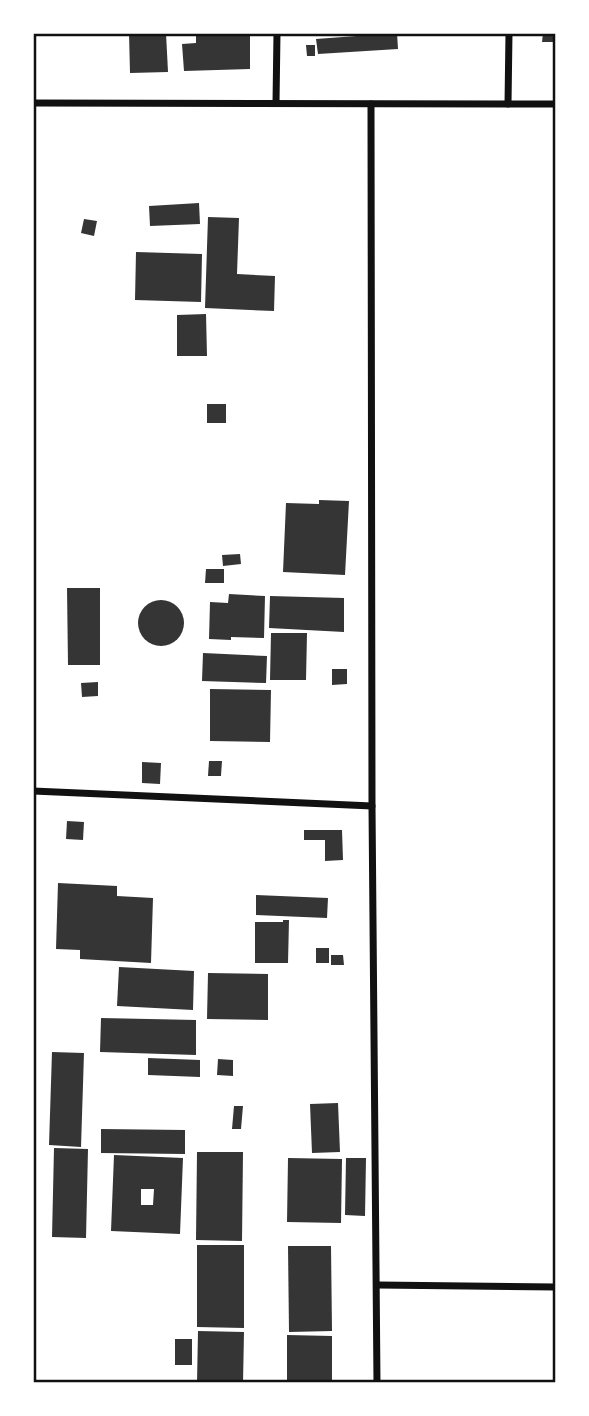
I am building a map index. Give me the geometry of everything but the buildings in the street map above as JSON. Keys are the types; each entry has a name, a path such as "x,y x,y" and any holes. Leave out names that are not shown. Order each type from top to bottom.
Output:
{"street":[{"path":"276,103 277,33"},
{"path":"508,104 509,33"},
{"path":"33,103 556,104"},
{"path":"371,104 372,806 377,1383"},
{"path":"33,790 372,806"},
{"path":"378,1285 556,1287"}]}
